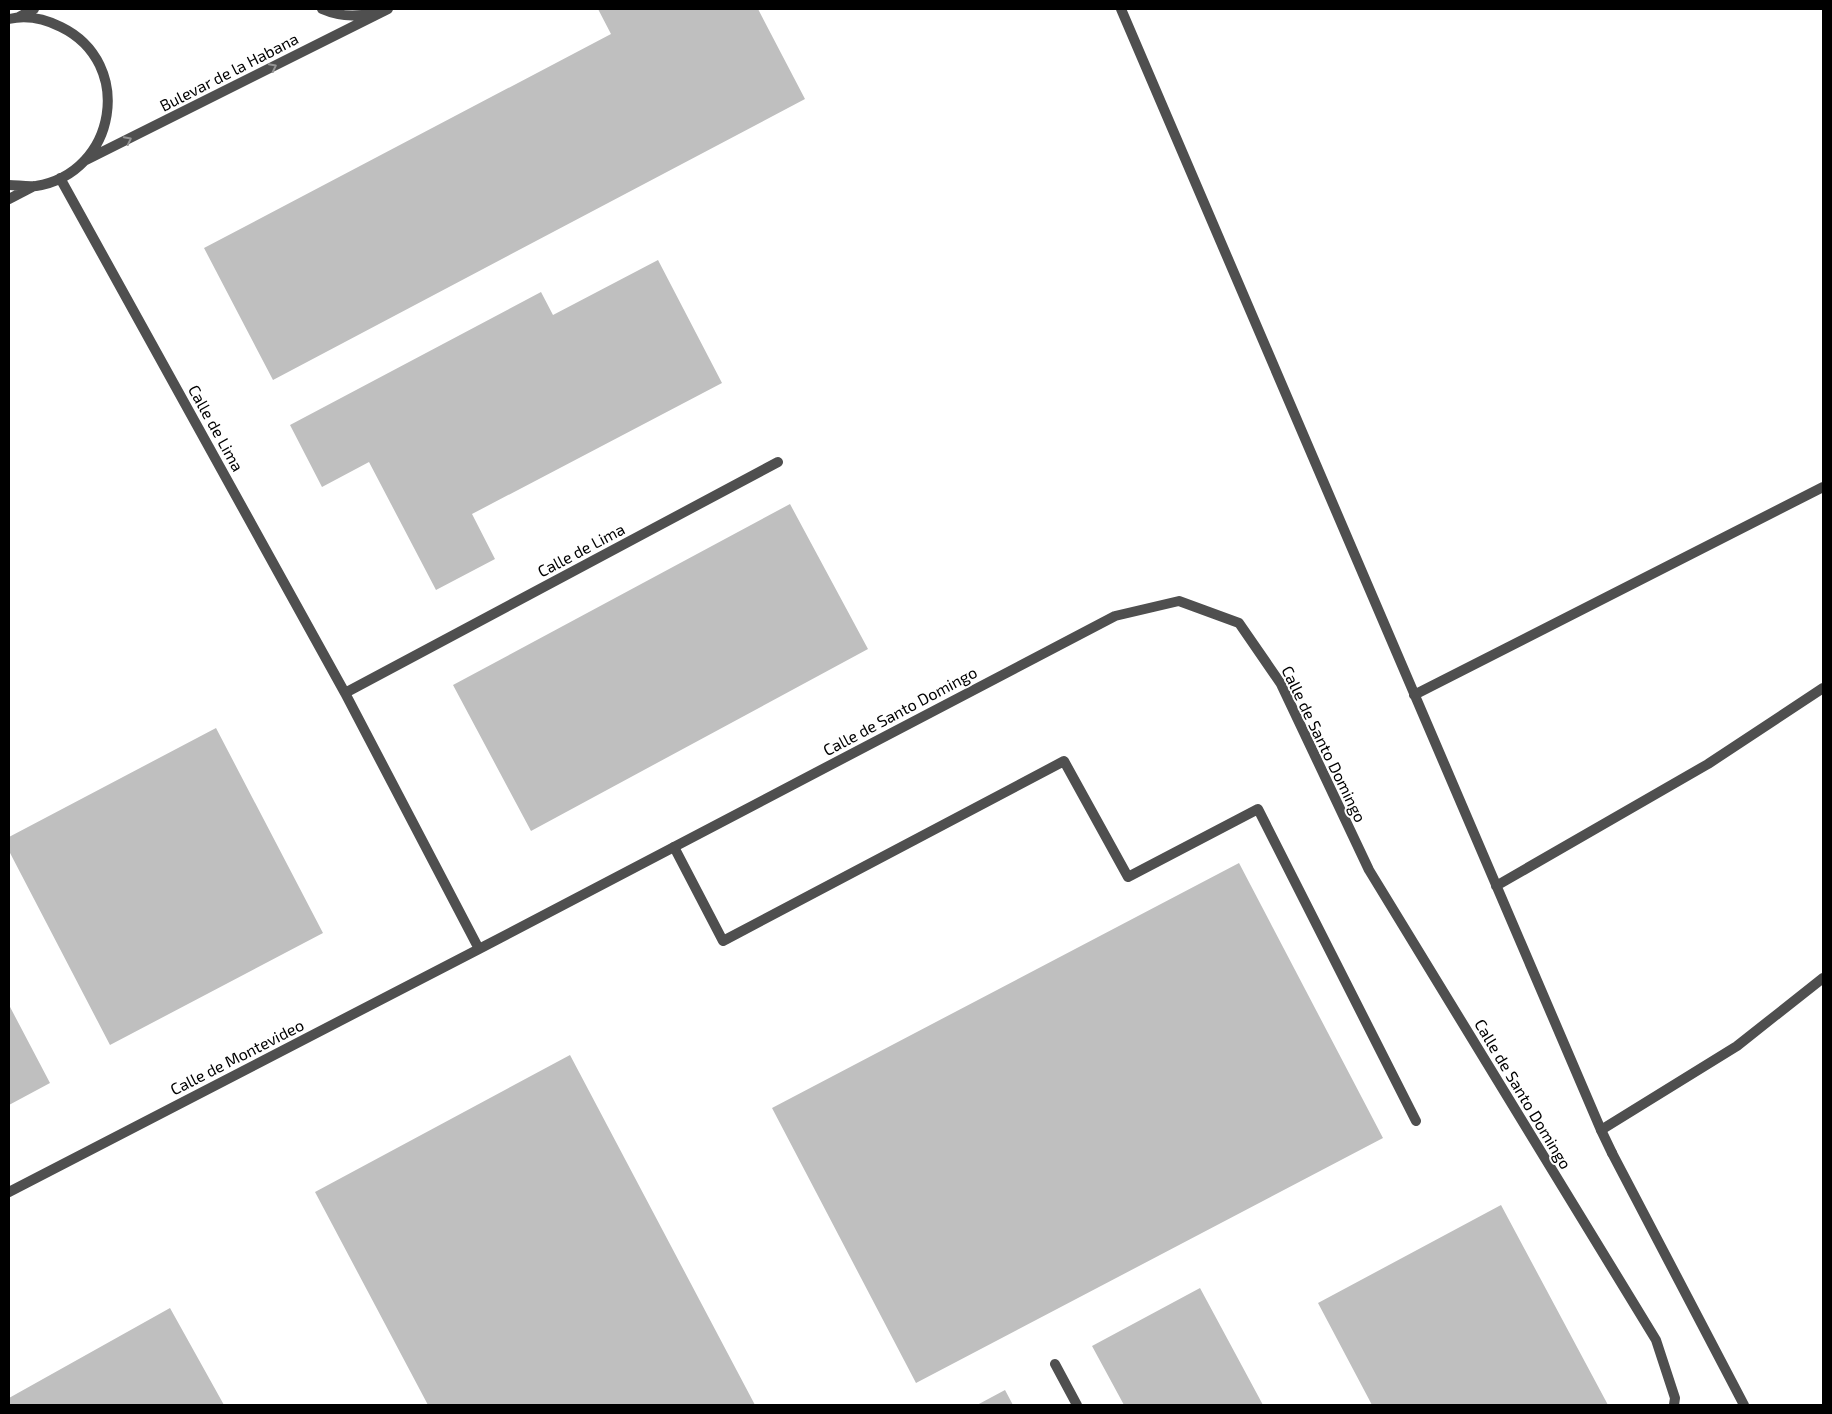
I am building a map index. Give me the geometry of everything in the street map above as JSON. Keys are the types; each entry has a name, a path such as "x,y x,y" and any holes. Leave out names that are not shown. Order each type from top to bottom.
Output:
{"street":[{"path":"14,18 34,9"},
{"path":"322,9 333,14 362,16 388,9"},
{"name":"Bulevar de la Habana","path":"84,161 388,9"},
{"path":"1123,10 1601,1130 1744,1405"},
{"path":"9,199 35,186 60,178 84,161 101,138 108,110 106,80 94,54 74,33 48,20 14,18"},
{"name":"Calle de Lima","path":"60,178 345,693 480,949"},
{"path":"9,185 35,186"},
{"name":"Calle de Lima","path":"345,693 778,462"},
{"path":"1414,695 1823,487"},
{"name":"Calle de Santo Domingo","path":"480,949 1114,616 1179,601 1239,624 1281,684 1368,870 1656,1340 1676,1398 1674,1405"},
{"path":"1496,886 1708,764 1823,688"},
{"path":"674,847 723,941 1064,761 1128,877 1258,809 1416,1121"},
{"name":"Calle de Montevideo","path":"9,1192 480,949"},
{"path":"1601,1130 1737,1046 1823,978"},
{"path":"1055,1364 1077,1405"}],"building":[{"path":"598,9 758,9 805,99 273,380 204,248 611,34"},
{"path":"658,260 722,383 472,514 495,559 436,590 369,462 322,487 290,425 541,292 553,315"},
{"path":"790,504 868,649 531,831 453,685"},
{"path":"216,728 323,933 110,1045 9,851 9,837"},
{"path":"1239,863 1383,1138 916,1383 772,1108"},
{"path":"9,1005 50,1083 9,1105"},
{"path":"570,1055 755,1405 428,1405 315,1192"},
{"path":"1501,1205 1608,1405 1372,1405 1318,1303"},
{"path":"1200,1288 1263,1405 1124,1405 1092,1346"},
{"path":"170,1308 224,1405 9,1405 9,1398"},
{"path":"1005,1390 1013,1405 977,1405"}]}
